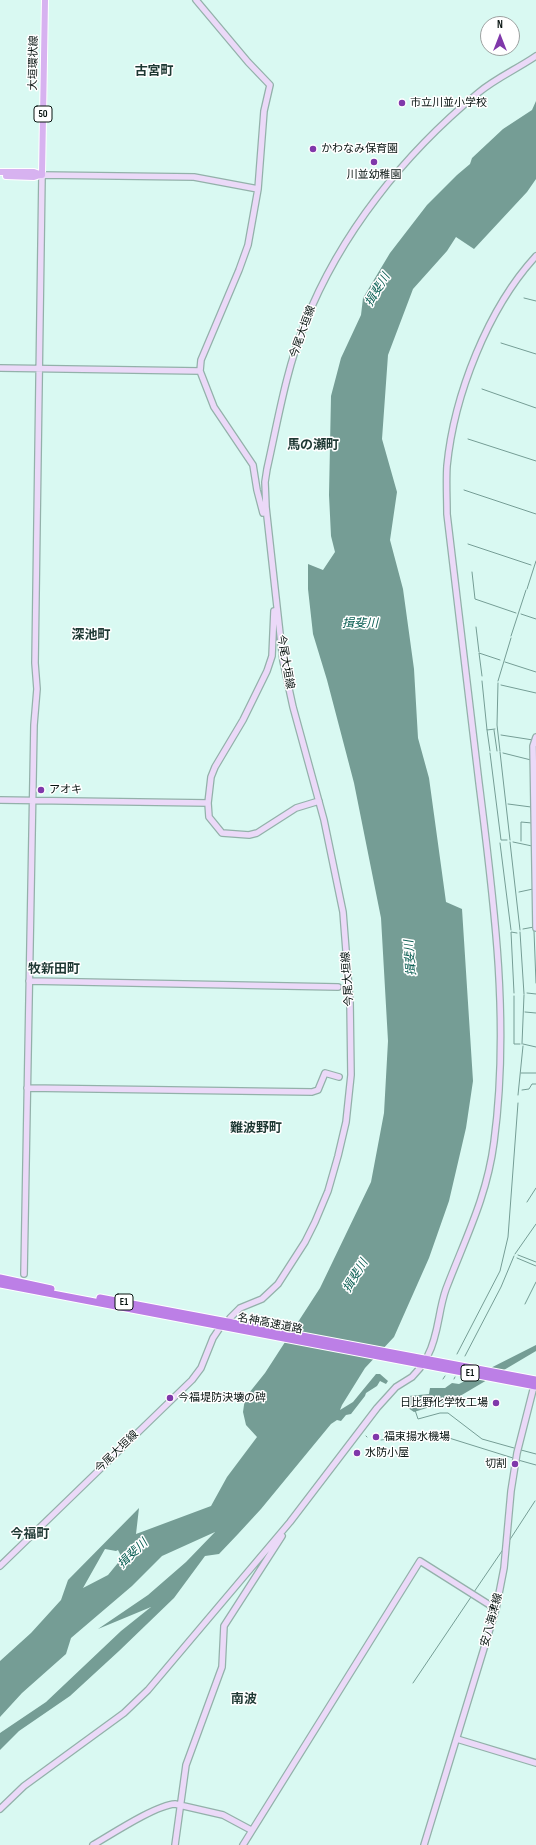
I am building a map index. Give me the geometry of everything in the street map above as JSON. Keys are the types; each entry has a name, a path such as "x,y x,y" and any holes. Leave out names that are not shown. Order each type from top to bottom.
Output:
{"highway":[{"name":"名神高速道路","path":"0,1278 246,1328"},
{"name":"名神高速道路","path":"0,1284 406,1358 536,1380"},
{"name":"名神高速道路","path":"406,1358 535,1388"}],"main road":[{"name":"大垣環状線","path":"42,175 45,0"},
{"path":"0,172 34,172 42,175"},
{"path":"0,176 34,177 42,175"}],"street":[{"path":"196,0 248,62 270,85 264,111 258,189 254,217 245,255 201,360 200,371 214,407 253,465 257,490 265,518 267,520"},
{"name":"今尾大垣線","path":"230,1318 240,1308 262,1299 270,1292 283,1277 305,1242 328,1192 346,1122 351,1087 352,1064 348,958 338,887 319,801 285,673 267,520 265,482 290,370 308,316 340,251 377,198 427,141 483,89 536,56"},
{"path":"24,1274 32,800 34,725 37,689 35,657 42,175 194,177 258,189"},
{"path":"428,1355 436,1338 445,1292 469,1234 486,1180 494,1143 499,1076 500,1011 496,926 447,514 447,466 457,409 479,349 509,290 536,256"},
{"path":"0,368 200,371"},
{"path":"276,603 274,607 271,662 243,720 212,773 208,803 209,817 218,830 224,834 249,835 263,831 296,808 319,801"},
{"path":"536,737 533,746 536,928"},
{"path":"0,800 208,803"},
{"path":"29,980 338,987"},
{"path":"27,1088 312,1092 318,1090 325,1074 339,1077"},
{"name":"今尾大垣線","path":"0,1566 192,1380 201,1368 213,1338 219,1329"},
{"path":"0,1809 24,1786 133,1706 290,1522 377,1408 396,1387 412,1377 420,1368"},
{"name":"安八海津線","path":"424,1845 496,1609 504,1568 512,1479 519,1442 535,1388"},
{"path":"175,1845 186,1765 222,1666 224,1626 290,1522"},
{"path":"243,1845 420,1561 496,1609"},
{"path":"457,1739 536,1763"},
{"path":"93,1845 159,1808 169,1804 223,1815 251,1830"}],"water":[{"name":"揖斐川","path":"536,101 536,179 527,192 474,249 456,237 447,251 413,289 388,355 382,439 397,492 390,540 403,589 414,669 418,738 429,778 446,902 462,909 473,1081 466,1128 449,1201 429,1258 394,1337 365,1368 340,1410 353,1402 376,1374 380,1374 388,1381 386,1384 380,1381 377,1386 366,1393 351,1414 346,1415 341,1421 337,1420 331,1424 261,1509 238,1534 219,1554 205,1556 174,1598 119,1651 70,1696 19,1731 0,1750 0,1733 46,1702 121,1631 151,1607 98,1629 148,1595 186,1562 215,1532 162,1556 132,1586 71,1638 66,1654 22,1693 0,1717 0,1661 31,1633 61,1600 68,1580 139,1508 136,1534 211,1506 227,1477 257,1437 246,1425 243,1412 245,1398 265,1373 320,1288 371,1182 384,1113 388,1041 381,918 354,783 327,680 313,634 308,589 308,564 323,570 335,552 331,536 329,495 331,396 341,358 361,315 363,298 390,253 427,205 470,164 472,158 503,129 532,110","holes":["105,1549 118,1550 122,1558 108,1575 83,1588"]},
{"path":"536,1345 536,1351 455,1399 414,1412 405,1406 409,1396 429,1394 430,1388 445,1388 452,1383 459,1384"}],"waterway":[{"path":"524,298 536,301"},
{"path":"501,343 536,354"},
{"path":"482,389 536,408"},
{"path":"468,439 536,461"},
{"path":"464,490 536,514"},
{"path":"468,544 531,565"},
{"path":"527,589 536,561"},
{"path":"472,572 475,599 516,613"},
{"path":"511,636 526,590"},
{"path":"521,614 536,619"},
{"path":"476,627 479,652"},
{"path":"498,681 511,638"},
{"path":"482,676 479,653 500,660"},
{"path":"505,662 536,672"},
{"path":"482,681 487,730 495,729"},
{"path":"498,683 497,725 500,751"},
{"path":"501,685 536,693"},
{"path":"487,730 490,751"},
{"path":"494,730 497,751"},
{"path":"501,735 533,740"},
{"path":"500,752 510,840"},
{"path":"490,753 501,840 507,840"},
{"path":"503,753 531,760"},
{"path":"508,804 531,807"},
{"path":"521,841 521,822 532,823"},
{"path":"510,842 520,930"},
{"path":"513,842 532,846"},
{"path":"500,843 511,930"},
{"path":"519,892 533,889"},
{"path":"523,929 534,927"},
{"path":"534,931 536,983"},
{"path":"514,993 511,932 517,933"},
{"path":"520,932 524,994"},
{"path":"527,993 536,994"},
{"path":"522,1044 524,995"},
{"path":"514,996 514,1044 520,1044"},
{"path":"525,1012 536,1013"},
{"path":"523,1044 536,1047"},
{"path":"518,1095 523,1046"},
{"path":"521,1073 536,1073"},
{"path":"522,1090 529,1089 532,1084 536,1084"},
{"path":"457,1354 500,1271 508,1237 518,1103"},
{"path":"527,1202 536,1188"},
{"path":"515,1254 536,1224"},
{"path":"518,1255 536,1262"},
{"path":"465,1356 501,1287 514,1256"},
{"path":"517,1258 536,1266"},
{"path":"525,1304 536,1282"},
{"path":"415,1410 418,1419 440,1413 448,1413 482,1439 514,1448"},
{"path":"381,1440 433,1433 513,1458"},
{"path":"521,1450 536,1454"},
{"path":"518,1460 536,1465"},
{"path":"509,1541 535,1501"},
{"path":"474,1592 504,1548"},
{"path":"413,1683 471,1597"}],"place":[{"name":"市立川並小学校","path":"402,103"},
{"name":"かわなみ保育園","path":"313,149"},
{"name":"川並幼稚園","path":"374,162"},
{"name":"アオキ","path":"41,790"},
{"name":"今福堤防決壊の碑","path":"170,1398"},
{"name":"日比野化学牧工場","path":"496,1403"},
{"name":"福束揚水機場","path":"376,1437"},
{"name":"水防小屋","path":"357,1453"},
{"name":"切割","path":"515,1464"}],"district":[{"name":"古宮町","path":"154,72"},
{"name":"馬の瀬町","path":"313,446"},
{"name":"深池町","path":"91,636"},
{"name":"牧新田町","path":"54,970"},
{"name":"難波野町","path":"256,1129"},
{"name":"今福町","path":"30,1535"},
{"name":"南波","path":"244,1700"}]}
